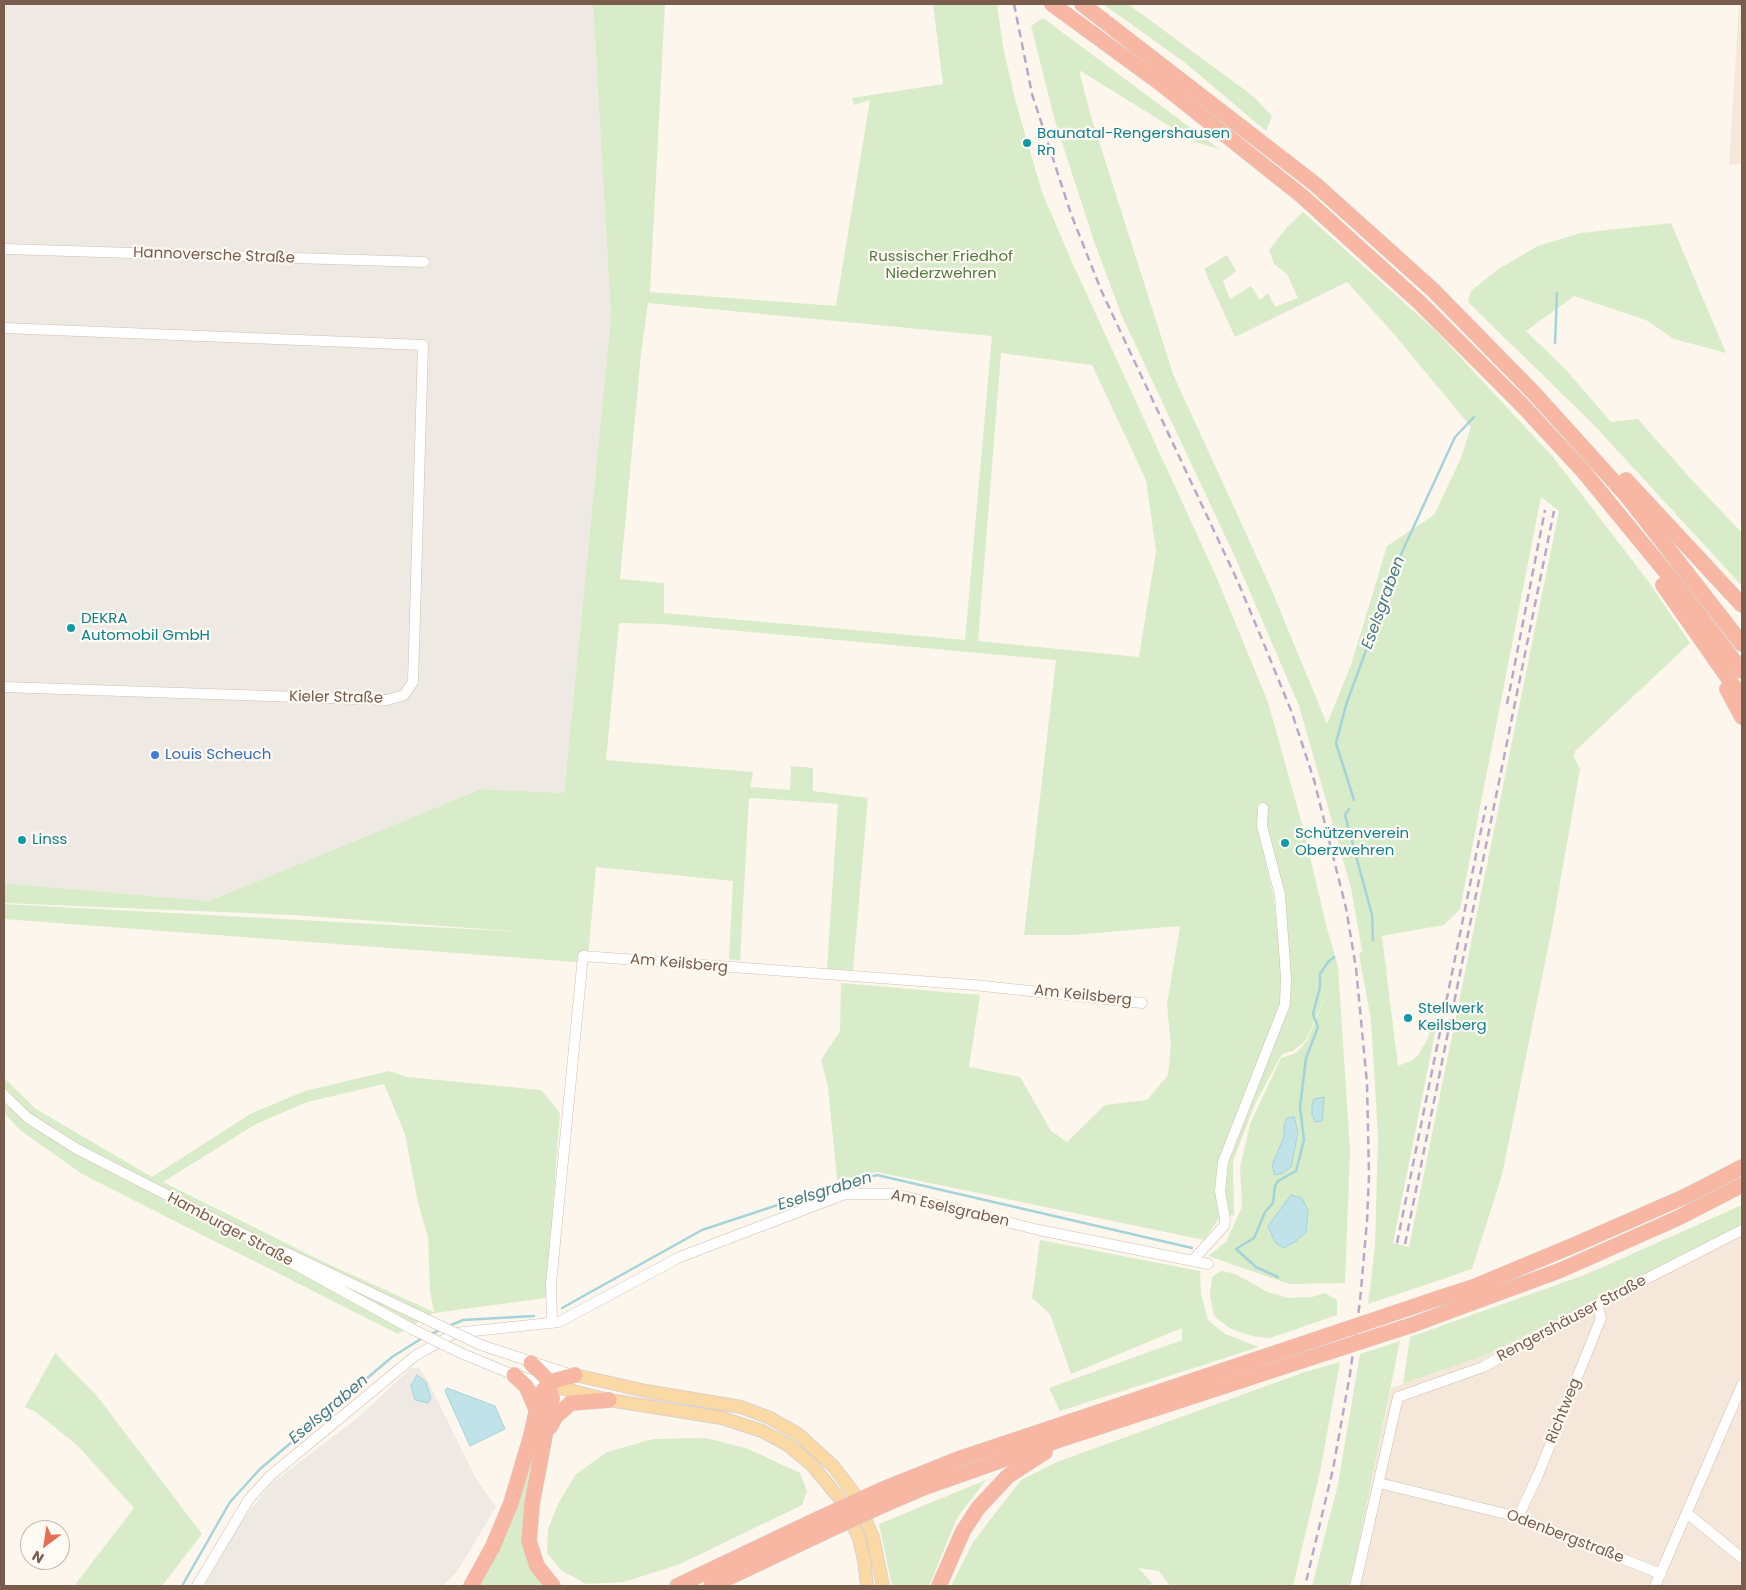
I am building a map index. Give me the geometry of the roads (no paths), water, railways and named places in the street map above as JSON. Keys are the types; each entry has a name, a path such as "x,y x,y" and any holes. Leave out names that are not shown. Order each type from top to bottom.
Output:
{"highway":[{"path":"1052,4 1160,83 1302,196 1420,303 1522,405 1583,470 1742,671"},
{"path":"1082,4 1315,184 1432,290 1533,392 1627,496 1742,644"},
{"path":"1533,392 1595,447 1742,606"},
{"path":"1522,405 1542,433 1646,562 1742,698"},
{"path":"1709,571 1742,614"},
{"path":"1701,638 1742,717"},
{"path":"677,1586 824,1524 989,1448 1439,1298 1579,1243 1686,1196 1742,1168"},
{"path":"885,1497 923,1488 1085,1432 1439,1315 1561,1270 1678,1218 1742,1185"},
{"path":"1678,1218 1742,1196"},
{"path":"531,1363 549,1384 552,1398 532,1504 529,1541 537,1566 553,1586"},
{"path":"514,1375 526,1386 536,1408"},
{"path":"471,1586 493,1546 511,1503 530,1439 540,1396 549,1384 575,1376"},
{"path":"544,1440 556,1416 566,1406 579,1401 609,1400"},
{"path":"938,1586 963,1531 978,1508 996,1487 1034,1458 1085,1432"},
{"path":"711,1586 824,1524"}],"main road":[{"path":"575,1376 646,1391 741,1407 770,1418 798,1434 834,1466 860,1506 877,1551 883,1586"},
{"path":"549,1384 609,1400 722,1418 762,1431 788,1445 822,1475 847,1513 862,1551 867,1586"}],"street":[{"name":"Hannoversche Straße","path":"4,249 424,262"},
{"name":"Kieler Straße","path":"4,328 423,345 413,682 404,695 387,700 4,688"},
{"path":"1192,1261 1224,1226 1225,1220 1220,1190 1223,1162 1285,1004 1285,970 1280,895 1262,826 1263,808"},
{"name":"Am Keilsberg","path":"552,1323 551,1284 583,956 974,985 1142,1003"},
{"name":"Hamburger Straße","path":"4,1095 28,1118 77,1149 259,1242 284,1258 412,1328 463,1354 514,1375 549,1384"},
{"name":"Am Eselsgraben","path":"197,1586 249,1499 270,1476 415,1356 455,1333 552,1323 566,1319 680,1256 845,1194 895,1194 1039,1230 1208,1264"},
{"name":"Rengershäuser Straße","path":"1379,1483 1398,1396 1483,1367 1597,1304 1742,1230"},
{"path":"259,1242 340,1277 481,1345 575,1376"},
{"name":"Richtweg","path":"1518,1516 1538,1475 1601,1318 1597,1304"},
{"path":"1656,1586 1742,1385"},
{"path":"1355,1586 1379,1483"},
{"name":"Odenbergstraße","path":"1379,1483 1518,1516 1661,1574"},
{"path":"1688,1514 1742,1558"}],"water":[{"path":"1324,1097 1322,1121 1315,1122 1312,1115 1314,1099"},
{"path":"1294,1117 1298,1132 1291,1167 1283,1173 1275,1175 1272,1165 1284,1137 1284,1126 1287,1118"},
{"path":"1291,1195 1302,1198 1308,1211 1306,1232 1295,1242 1283,1248 1275,1242 1268,1226"},
{"path":"417,1375 426,1382 431,1398 428,1403 415,1400 411,1386"},
{"path":"447,1388 495,1406 505,1429 470,1446 445,1391"}],"waterway":[{"name":"Eselsgraben","path":"1555,343 1557,293"},
{"name":"Eselsgraben","path":"1354,800 1336,743 1346,705 1402,552 1455,437 1474,417"},
{"name":"Eselsgraben","path":"1349,809 1345,815 1372,915 1373,940"},
{"name":"Eselsgraben","path":"1278,1277 1256,1267 1236,1249 1254,1238 1265,1212 1273,1203 1275,1186 1278,1181 1296,1171 1304,1140 1300,1107 1306,1058 1318,1027 1313,1014 1320,987 1320,974 1334,957"},
{"name":"Eselsgraben","path":"562,1308 702,1230 829,1188 877,1175 1192,1248"},
{"name":"Eselsgraben","path":"449,1326 463,1320 534,1316"},
{"name":"Eselsgraben","path":"429,1335 440,1330"},
{"name":"Eselsgraben","path":"182,1586 230,1502 260,1469 392,1357 424,1337"}],"railway":[{"path":"1014,4 1032,94 1071,214 1101,290 1238,582 1292,713 1314,780 1346,908 1356,968 1367,1083 1369,1176 1367,1221 1360,1301 1350,1374 1333,1469 1305,1586"},
{"path":"1507,704 1545,510"},
{"path":"1405,1244 1554,511"},
{"path":"1397,1243 1486,806"}],"place":[{"name":"Baunatal-Rengershausen Rn","path":"1027,143"},
{"name":"DEKRA Automobil GmbH","path":"71,628"},
{"name":"Louis Scheuch","path":"155,755"},
{"name":"Linss","path":"22,840"},
{"name":"Schützenverein Oberzwehren","path":"1285,843"},
{"name":"Stellwerk Keilsberg","path":"1408,1018"}],"park label":[{"name":"Russischer Friedhof Niederzwehren","path":"941,266"}]}
